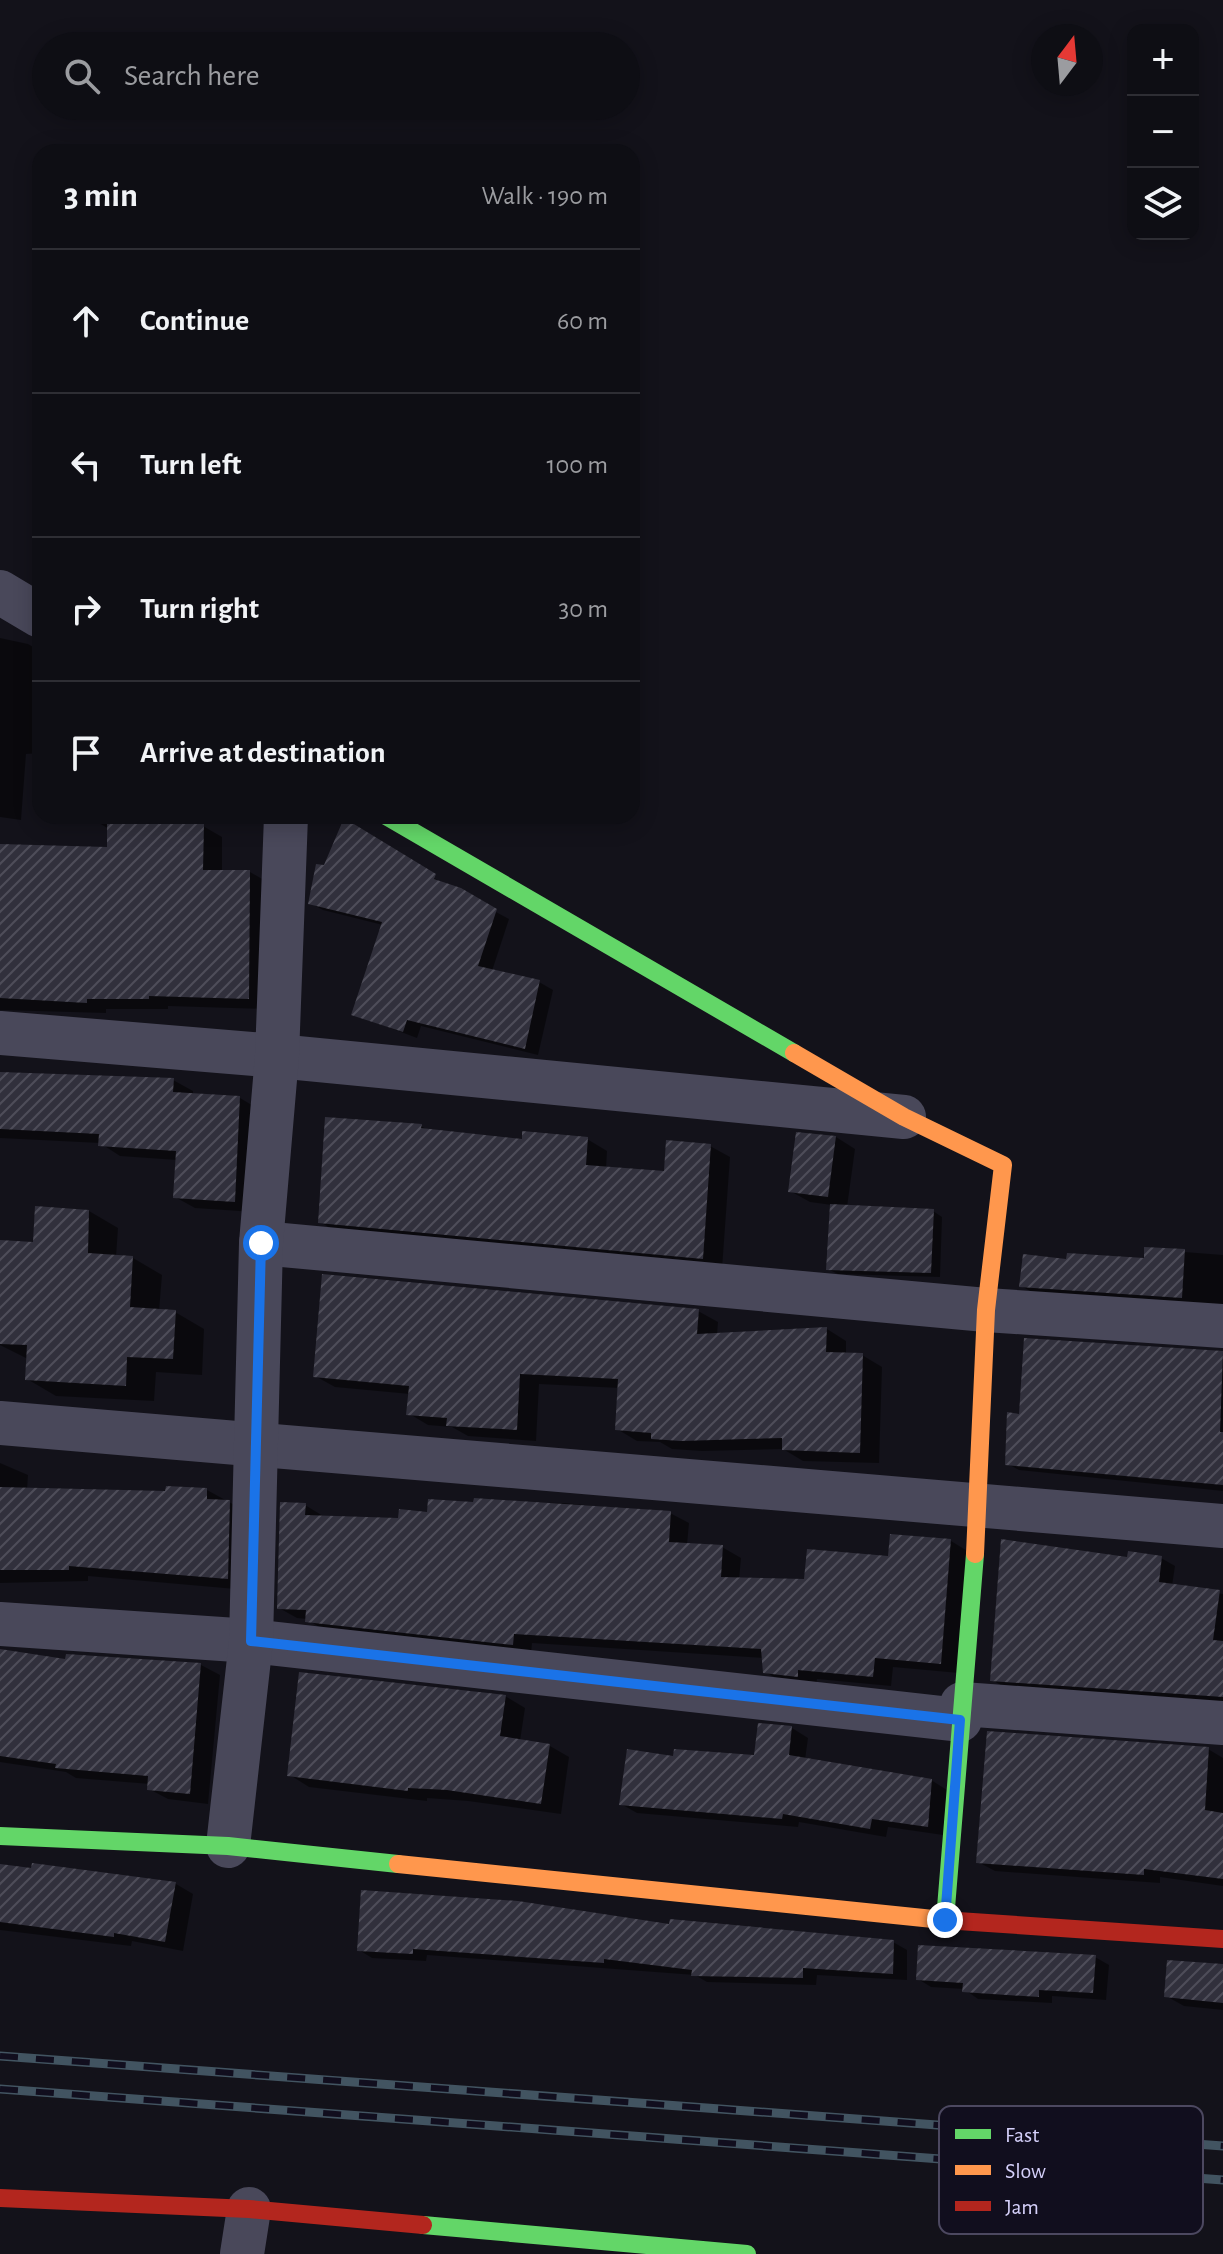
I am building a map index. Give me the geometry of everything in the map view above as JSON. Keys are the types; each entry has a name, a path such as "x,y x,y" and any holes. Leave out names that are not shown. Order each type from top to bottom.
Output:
{"street":[{"path":"0,592 32,611"},
{"path":"228,1846 251,1641 261,1243 277,1056 286,824"},
{"path":"400,824 904,1117 1003,1165 986,1310 979,1506 945,1920"},
{"path":"0,1033 277,1056 904,1117"},
{"path":"261,1243 986,1310 1223,1326"},
{"path":"0,1423 1223,1526"},
{"path":"0,1624 251,1641 960,1720"},
{"path":"960,1720 962,1704 1223,1723"},
{"path":"0,1836 228,1846 945,1920 1223,1939"},
{"path":"0,2198 249,2209 526,2245 747,2254"},
{"path":"242,2254 249,2209"}],"building":[{"path":"107,824 204,824 203,870 250,870 249,999 149,996 149,999 87,999 87,1003 0,998 0,844 107,847"},
{"path":"341,824 354,824 436,874 434,879 461,888 497,909 478,966 540,980 525,1049 407,1020 403,1032 351,1015 382,922 308,904 316,864 324,865"},
{"path":"0,1072 174,1078 173,1092 240,1096 235,1202 173,1198 176,1151 98,1146 99,1134 0,1129"},
{"path":"325,1117 422,1124 421,1128 522,1139 522,1131 588,1137 586,1165 664,1171 666,1140 711,1144 703,1259 318,1223"},
{"path":"796,1132 836,1136 828,1197 788,1192"},
{"path":"830,1204 934,1209 931,1273 826,1270"},
{"path":"35,1206 89,1210 88,1253 133,1256 130,1307 176,1310 173,1359 127,1357 126,1386 25,1380 27,1345 0,1344 0,1240 33,1242"},
{"path":"1144,1247 1185,1249 1182,1298 1019,1287 1023,1254 1066,1259 1067,1253 1144,1258"},
{"path":"322,1274 699,1309 697,1334 827,1327 826,1352 863,1353 860,1453 782,1450 782,1438 681,1441 651,1439 651,1433 615,1430 618,1379 520,1374 517,1430 446,1426 447,1418 406,1415 409,1386 313,1377"},
{"path":"1024,1338 1223,1351 1220,1432 1223,1432 1223,1485 1005,1465 1007,1412 1019,1414"},
{"path":"166,1486 207,1488 207,1499 230,1500 228,1579 69,1566 69,1570 0,1570 0,1487 165,1491"},
{"path":"474,1498 671,1511 669,1542 723,1545 721,1577 804,1579 807,1549 888,1556 890,1534 951,1539 941,1664 875,1658 873,1677 798,1670 798,1677 763,1673 761,1649 514,1634 513,1645 305,1622 306,1610 277,1609 280,1502 306,1503 305,1515 398,1518 399,1509 427,1512 428,1499 473,1502"},
{"path":"1001,1539 1127,1557 1128,1551 1162,1556 1159,1582 1220,1590 1213,1640 1223,1641 1223,1697 990,1681"},
{"path":"0,1649 65,1659 66,1654 201,1663 190,1794 147,1790 148,1776 55,1768 56,1764 0,1756"},
{"path":"299,1672 506,1695 500,1736 550,1744 541,1804 447,1790 408,1788 408,1791 287,1776"},
{"path":"758,1723 792,1726 789,1755 932,1779 928,1827 872,1819 870,1829 783,1814 782,1819 619,1805 627,1749 673,1756 674,1749 754,1755"},
{"path":"987,1731 1209,1747 1205,1810 1223,1813 1223,1879 1144,1869 1144,1875 976,1863"},
{"path":"32,1863 176,1882 165,1942 114,1933 114,1937 0,1922 0,1864 31,1868"},
{"path":"361,1890 518,1901 669,1924 670,1919 894,1940 893,1974 803,1968 803,1978 691,1976 692,1970 604,1959 604,1963 413,1949 413,1954 357,1951"},
{"path":"918,1945 1096,1955 1093,1993 1039,1990 1039,1997 962,1992 963,1983 916,1980"},
{"path":"1167,1960 1223,1964 1223,2003 1164,1997"}],"railway":[{"path":"0,2056 939,2125"},
{"path":"0,2089 939,2159"},
{"path":"1203,2145 1223,2146"},
{"path":"1203,2179 1223,2180"}],"traffic: fast":[{"path":"400,824 794,1053"},
{"path":"945,1920 975,1554"},
{"path":"0,1836 228,1846 398,1864"},
{"path":"423,2225 747,2254"}],"traffic: slow":[{"path":"794,1053 904,1117 1003,1165 986,1310 975,1554"},
{"path":"398,1864 943,1920"}],"traffic: jam":[{"path":"943,1920 1223,1939"},
{"path":"0,2198 249,2209 423,2225"}],"route":[{"path":"261,1243 251,1641 960,1720 945,1920"}]}
